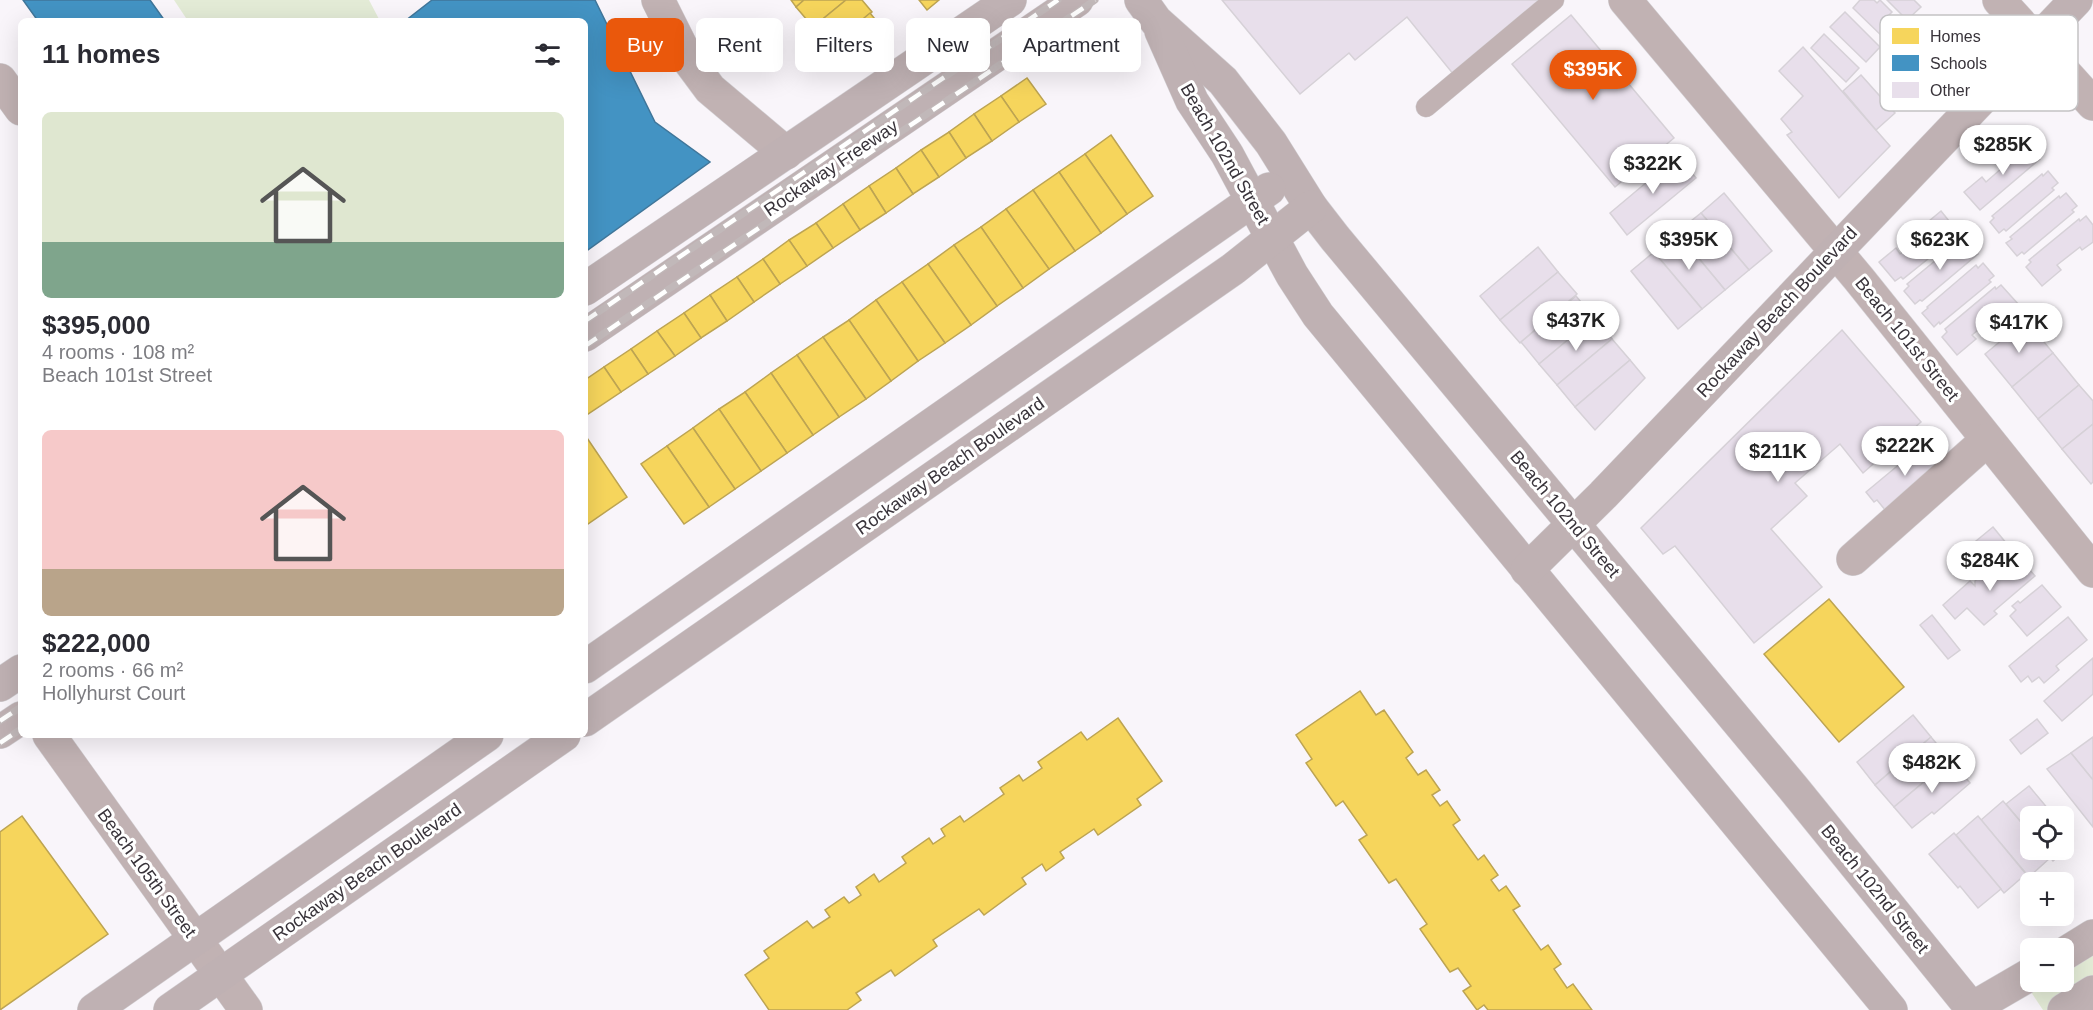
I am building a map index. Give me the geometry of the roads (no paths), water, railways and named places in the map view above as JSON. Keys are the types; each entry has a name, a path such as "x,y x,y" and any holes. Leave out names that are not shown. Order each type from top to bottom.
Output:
{"street":[{"path":"658,0 687,58 710,89 786,153"},
{"name":"Rockaway Freeway","path":"588,288 1010,0"},
{"name":"Rockaway Freeway","path":"588,333 1077,0"},
{"name":"Beach 101st Street","path":"1625,0 1835,251 2093,571"},
{"path":"1999,0 2013,15"},
{"name":"Rockaway Beach Boulevard","path":"2061,15 2076,0"},
{"name":"Beach 102nd Street","path":"1148,10 1224,81 1270,142 1311,207 1794,789 1972,1010"},
{"name":"Beach 102nd Street","path":"1148,10 1192,100 1227,154 1292,275 1318,315 1890,1010"},
{"path":"0,80 18,105"},
{"path":"2078,87 2093,104"},
{"name":"Rockaway Beach Boulevard","path":"1527,570 1574,526 1968,111"},
{"path":"588,665 1290,174"},
{"name":"Rockaway Beach Boulevard","path":"588,718 1233,269 1311,207"},
{"path":"1853,560 1988,440"},
{"path":"0,685 18,673"},
{"path":"0,732 18,720"},
{"name":"Beach 105th Street","path":"51,738 246,1010"},
{"path":"94,1010 483,738"},
{"name":"Rockaway Beach Boulevard","path":"171,1010 560,738"},
{"path":"2074,948 2093,936"},
{"path":"1972,1010 2020,981"},
{"path":"2064,1010 2093,992"}],"lane":[{"path":"1426,106 1554,0"}],"railway":[{"path":"588,319 1058,0"},
{"path":"588,344 1095,0"},
{"path":"0,721 18,709"},
{"path":"0,743 18,731"}]}
